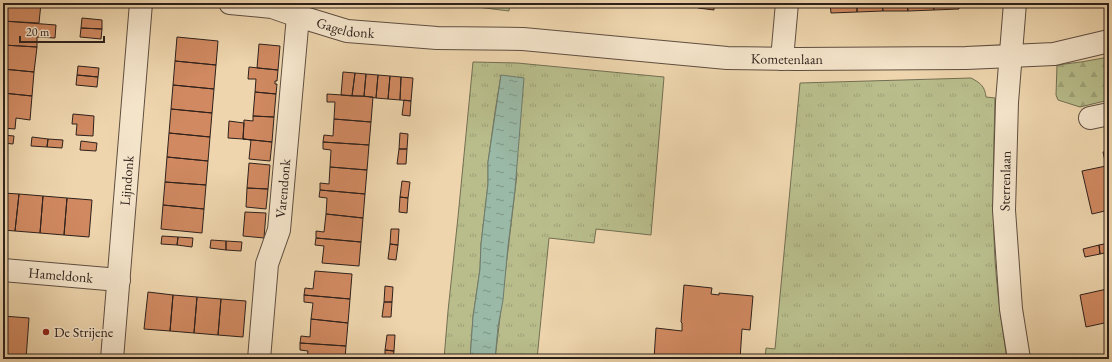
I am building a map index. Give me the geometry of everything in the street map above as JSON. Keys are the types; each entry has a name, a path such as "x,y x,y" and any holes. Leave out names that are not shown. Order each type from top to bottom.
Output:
{"street":[{"name":"Lijndonk","path":"112,359 141,3"},
{"name":"Gageldonk","path":"230,3 272,7 347,31 464,39"},
{"path":"782,59 787,3"},
{"name":"Sterrenlaan","path":"1015,3 1007,102 1004,210 1011,309 1019,359"},
{"name":"Varendonk","path":"259,359 268,264 278,230 298,16"},
{"name":"Kometenlaan","path":"464,39 523,39 727,58 782,59 966,58 1054,54 1109,41"},
{"name":"Hameldonk","path":"3,270 119,280"}],"green space":[{"path":"475,3 510,3 509,11 477,7"},
{"path":"1109,57 1109,100 1080,107 1058,100 1056,95 1057,65"},
{"path":"473,62 517,63 664,77 651,235 596,229 594,243 549,238 537,359 495,359 517,174 501,75 488,162 488,184 481,244 480,269 473,317 470,359 444,359"},
{"path":"971,78 982,86 986,97 995,98 993,220 999,299 1007,359 765,359 766,348 775,349 800,83"}],"water":[{"path":"501,75 524,78 515,190 503,300 498,327 495,359 470,359 473,317 480,269 481,244 488,184 488,162"}],"building":[{"path":"3,3 41,3 39,23 3,21"},
{"path":"699,3 714,3 714,10 698,8"},
{"path":"830,3 857,3 857,12 831,13"},
{"path":"857,3 882,3 883,11 857,12"},
{"path":"882,3 907,3 908,11 883,11"},
{"path":"907,3 933,3 934,10 908,11"},
{"path":"933,3 959,3 959,9 934,10"},
{"path":"82,18 102,20 102,29 81,28"},
{"path":"3,21 56,25 55,38 37,37 37,47 3,45"},
{"path":"81,28 102,29 101,39 80,37"},
{"path":"177,37 218,41 216,65 175,61"},
{"path":"259,44 280,46 278,70 257,68"},
{"path":"3,45 37,47 34,72 3,69"},
{"path":"175,61 216,65 214,89 173,85"},
{"path":"78,66 99,68 98,77 77,75"},
{"path":"249,67 278,70 277,81 275,81 275,84 277,84 276,94 255,92 256,79 248,79"},
{"path":"3,69 34,72 32,96 3,93"},
{"path":"343,72 355,73 352,96 341,95"},
{"path":"355,73 366,74 364,96 352,96"},
{"path":"366,74 378,75 376,98 364,96"},
{"path":"77,75 98,77 97,87 76,85"},
{"path":"378,75 390,76 388,99 376,98"},
{"path":"390,76 401,77 400,100 388,99"},
{"path":"401,77 413,78 411,101 400,100"},
{"path":"173,85 214,89 212,113 171,109"},
{"path":"255,92 276,94 274,117 253,116"},
{"path":"3,93 32,96 30,120 16,118 15,129 3,128"},
{"path":"327,94 373,97 371,122 334,119 335,102 327,102"},
{"path":"404,100 411,101 410,116 402,115"},
{"path":"171,109 212,113 210,137 169,133"},
{"path":"73,114 94,116 93,136 76,135 77,124 72,124"},
{"path":"253,116 274,117 272,142 243,139 244,120 253,121"},
{"path":"334,119 371,122 369,145 323,142 324,135 333,136"},
{"path":"229,121 244,123 243,139 228,138"},
{"path":"169,133 210,137 208,161 167,157"},
{"path":"400,133 408,134 407,149 399,149"},
{"path":"3,135 14,136 13,144 3,143"},
{"path":"32,137 48,139 47,147 31,146"},
{"path":"48,139 63,140 62,148 47,147"},
{"path":"243,139 272,142 270,161 249,159 251,140"},
{"path":"81,141 97,143 96,151 80,150"},
{"path":"323,142 369,145 367,170 330,167 331,150 323,149"},
{"path":"399,149 407,149 406,164 397,164"},
{"path":"1109,151 1109,210 1092,214 1082,171 1106,166 1103,152"},
{"path":"167,157 208,161 206,185 165,182"},
{"path":"249,163 270,165 268,189 247,188"},
{"path":"330,167 367,170 365,194 320,190 320,183 329,184"},
{"path":"402,181 410,182 408,198 400,197"},
{"path":"165,182 206,185 204,209 163,205"},
{"path":"247,188 268,189 266,209 246,207"},
{"path":"320,190 365,194 363,218 326,214 327,198 319,197"},
{"path":"3,193 19,194 15,231 3,230"},
{"path":"19,194 43,196 40,233 15,231"},
{"path":"43,196 67,198 64,235 40,233"},
{"path":"400,197 408,198 407,213 399,212"},
{"path":"67,198 92,200 89,237 64,235"},
{"path":"163,205 204,209 202,233 161,229"},
{"path":"245,212 266,213 264,238 243,236"},
{"path":"326,214 363,218 361,242 316,238 316,231 324,232"},
{"path":"391,229 399,229 398,245 390,244"},
{"path":"162,236 178,237 177,245 161,244"},
{"path":"178,237 193,238 192,247 177,245"},
{"path":"316,238 361,242 359,266 322,263 324,246 315,245"},
{"path":"211,240 226,241 226,250 210,248"},
{"path":"226,241 242,242 241,251 226,250"},
{"path":"1109,243 1109,252 1100,254 1099,245"},
{"path":"390,244 398,245 396,260 388,259"},
{"path":"1099,245 1100,254 1085,257 1083,249"},
{"path":"315,271 352,274 350,299 304,295 305,288 313,289"},
{"path":"684,285 712,288 711,294 719,295 719,293 753,296 750,330 742,329 740,359 654,359 656,328 682,331 681,322"},
{"path":"385,286 393,287 392,302 384,302"},
{"path":"1107,289 1109,301 1109,322 1086,327 1080,295"},
{"path":"148,292 173,295 170,331 144,329"},
{"path":"173,295 197,297 194,333 170,331"},
{"path":"304,295 350,299 348,323 311,319 313,303 304,302"},
{"path":"197,297 221,299 218,335 194,333"},
{"path":"221,299 246,301 243,337 218,335"},
{"path":"384,302 392,302 391,317 382,317"},
{"path":"3,316 29,318 26,359 3,359"},
{"path":"311,319 348,323 346,346 300,343 301,336 310,337"},
{"path":"387,335 395,335 394,351 385,350"},
{"path":"300,343 346,346 345,359 307,359 308,351 300,350"},
{"path":"385,350 394,351 393,359 385,359"}],"place":[{"name":"De Strijene","path":"46,332"}]}
